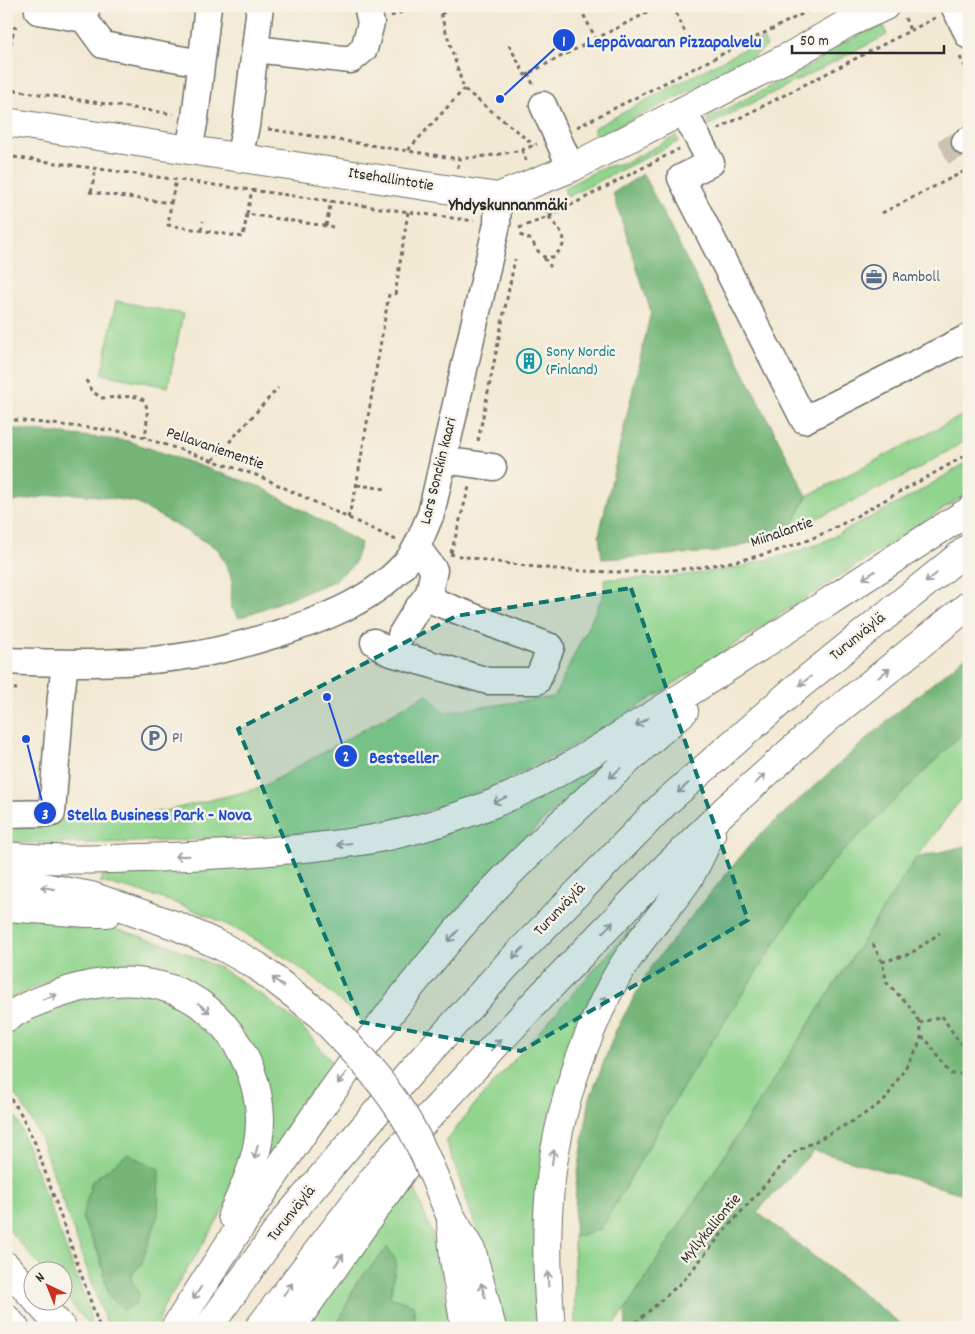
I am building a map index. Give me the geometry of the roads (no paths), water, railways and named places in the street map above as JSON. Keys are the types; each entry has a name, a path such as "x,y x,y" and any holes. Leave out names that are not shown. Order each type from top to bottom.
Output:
{"main road":[{"path":"498,197 571,168 884,6"},
{"name":"Itsehallintotie","path":"6,122 498,197"},
{"path":"6,856 89,860 217,855 306,848 357,842 438,822 493,803 563,769 619,736 758,649 969,511"},
{"name":"Turunväylä","path":"208,1328 285,1220 410,1073 521,950 665,803 795,689 969,548"},
{"path":"259,1328 383,1166 543,994 724,811 828,718 969,605"},
{"path":"175,1328 299,1137 366,1044 422,973 485,900 541,841 674,720 758,649"},
{"path":"550,1328 546,1241 548,1205 554,1152 570,1087 592,1028 622,967 687,881 724,811"},
{"path":"6,880 91,896 177,926 223,947 257,966 317,1012 376,1076 402,1112 431,1168 450,1215 472,1252 492,1328"},
{"path":"6,907 86,913 142,913"},
{"path":"6,1018 43,999 77,987 113,981 144,982 168,988 194,1000 215,1016 233,1037 247,1062 257,1089 260,1118 257,1151 245,1186 228,1224 220,1257"},
{"path":"291,1328 396,1180 463,1081"},
{"path":"450,1215 454,1259 465,1328"},
{"path":"8,1266 22,1283"},
{"path":"47,1312 62,1328"},
{"path":"6,1318 15,1328"}],"street":[{"path":"189,150 195,118 208,6"},
{"path":"239,157 246,126 260,6"},
{"path":"954,6 969,36"},
{"path":"38,11 86,13 103,45 201,63"},
{"path":"255,49 351,60 364,49 369,15"},
{"path":"543,105 571,168"},
{"path":"683,110 711,163 681,178 804,420 969,337"},
{"name":"Lars Sonckin kaari","path":"6,661 65,664 200,654 239,645 307,625 364,598 388,581 410,558 410,546 431,514 496,224 498,197"},
{"path":"443,460 484,465"},
{"path":"401,635 414,612 429,593 434,570 410,546"},
{"path":"374,642 388,652 488,681 537,681 551,647 438,603 429,593"},
{"path":"6,814 52,813 65,664"}],"tunnel":[{"path":"943,152 965,142"}],"place":[{"name":"Leppävaaran Pizzapalvelu","path":"500,99"},
{"name":"Ramboll","path":"874,277"},
{"name":"Sony Nordic (Finland)","path":"529,361"},
{"name":"Bestseller","path":"327,697"},
{"name":"P1","path":"154,738"},
{"name":"Stella Business Park - Nova","path":"26,739"}],"district":[{"name":"Yhdyskunnanmäki","path":"508,206"}]}
